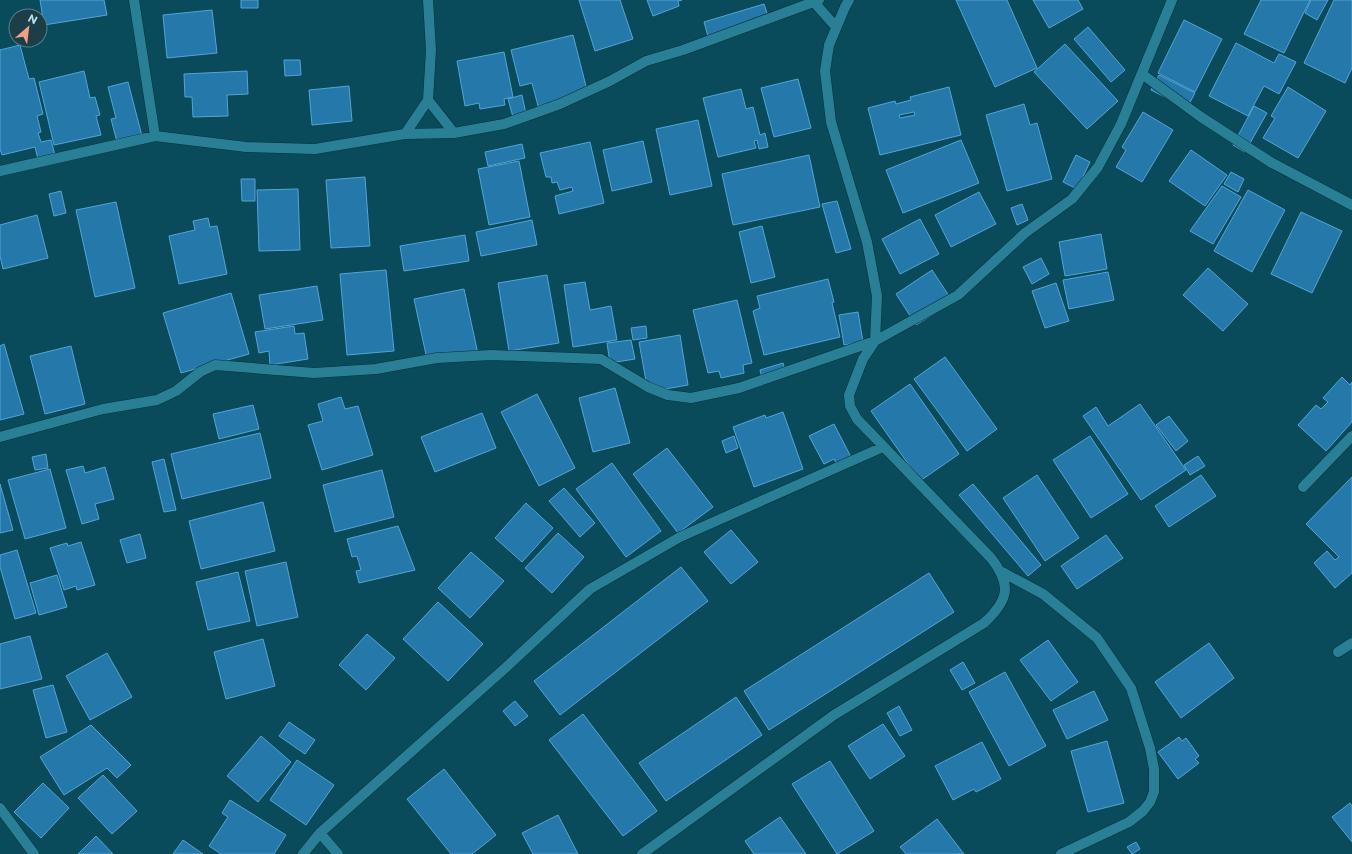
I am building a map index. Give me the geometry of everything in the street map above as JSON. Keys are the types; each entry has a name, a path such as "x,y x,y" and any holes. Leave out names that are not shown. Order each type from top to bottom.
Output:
{"street":[{"path":"134,0 155,136"},
{"path":"405,134 428,100 431,50 428,0"},
{"path":"849,0 829,45 825,71 831,122 869,249 877,296 875,341 863,359 850,395 850,406 857,419 991,558 1002,572 1043,594 1097,638 1131,688 1150,748 1154,769 1154,792 1150,802 1143,811 1130,822 1061,854"},
{"path":"0,437 103,409 157,400 176,391 200,372 215,365 314,373 376,369 437,358 491,355 602,359 648,387 668,395 691,398 739,388 875,341 958,296 1025,233 1072,199 1098,167 1115,136 1172,0"},
{"path":"0,171 155,136 246,147 315,149 405,134 454,133 504,124 539,112 610,81 646,61 683,50 814,1 836,27"},
{"path":"1142,74 1201,117 1272,163 1352,205"},
{"path":"428,100 454,133"},
{"path":"1303,487 1352,436"},
{"path":"303,854 320,833 480,691 590,588 680,537 883,447"},
{"path":"642,854 834,714 984,623 998,610 1003,599 1005,584 1002,572"},
{"path":"1338,652 1352,643"},
{"path":"0,808 34,854"},
{"path":"320,833 338,854"}],"building":[{"path":"40,0 104,0 107,15 48,24 48,8 41,8"},
{"path":"241,0 258,0 258,8 241,8"},
{"path":"579,0 620,0 633,39 595,51"},
{"path":"647,0 682,0 678,1 679,6 653,16"},
{"path":"956,0 1007,0 1037,68 995,87"},
{"path":"1033,0 1078,0 1083,9 1049,28"},
{"path":"1261,0 1310,0 1284,53 1244,34"},
{"path":"1311,0 1328,0 1317,20 1305,13"},
{"path":"1334,0 1352,0 1352,68 1345,83 1304,63"},
{"path":"764,4 770,22 709,40 704,22"},
{"path":"212,10 217,53 167,58 163,15"},
{"path":"1184,20 1222,39 1195,92 1158,73"},
{"path":"1088,27 1125,70 1111,82 1074,39"},
{"path":"573,35 588,94 538,106 532,83 520,86 511,50"},
{"path":"1236,43 1274,63 1279,54 1296,62 1279,94 1264,86 1248,116 1209,96"},
{"path":"1065,44 1118,101 1087,129 1034,72"},
{"path":"8,48 21,48 29,79 34,78 43,114 37,116 41,132 38,133 41,142 51,140 56,159 39,163 35,147 2,155 0,149 0,50"},
{"path":"504,52 513,97 504,99 505,105 480,109 479,103 465,106 457,61"},
{"path":"284,60 300,60 301,75 285,76"},
{"path":"84,71 90,98 95,97 100,115 96,116 101,135 54,145 39,82"},
{"path":"247,71 248,94 227,95 228,116 193,117 192,97 185,97 184,74"},
{"path":"1159,75 1195,93 1187,108 1151,90"},
{"path":"798,79 811,128 774,137 761,88"},
{"path":"128,82 142,136 117,142 111,119 116,118 108,87"},
{"path":"349,86 352,121 312,125 309,90"},
{"path":"949,87 961,135 880,155 868,108 895,101 896,104 911,100 910,97","holes":["914,112 915,115 900,118 899,115"]},
{"path":"1288,87 1326,111 1298,158 1263,138 1275,118 1271,116"},
{"path":"741,89 746,109 753,107 760,135 765,133 768,147 759,149 757,140 754,141 756,148 718,157 703,98"},
{"path":"522,95 526,114 513,117 508,99"},
{"path":"1024,104 1030,125 1037,123 1052,179 1007,191 986,115"},
{"path":"1254,106 1267,113 1245,152 1233,145"},
{"path":"1143,112 1173,130 1142,182 1116,167 1126,150 1122,147"},
{"path":"698,120 712,186 670,195 656,129"},
{"path":"961,140 979,183 903,213 886,170"},
{"path":"643,141 652,182 612,191 603,150"},
{"path":"590,142 604,203 559,214 555,196 573,191 572,187 560,190 557,182 552,183 551,177 546,177 540,153"},
{"path":"522,144 525,158 488,166 485,152"},
{"path":"1191,150 1227,175 1205,206 1169,181"},
{"path":"809,155 820,207 733,225 722,174"},
{"path":"1076,155 1090,162 1077,189 1063,182"},
{"path":"519,161 530,217 489,225 478,169"},
{"path":"1231,172 1244,179 1238,192 1224,184"},
{"path":"365,177 370,246 331,248 326,180"},
{"path":"241,179 255,179 255,201 242,201"},
{"path":"1222,186 1241,197 1213,244 1190,231"},
{"path":"298,189 300,250 259,251 257,190"},
{"path":"1248,190 1285,210 1252,272 1214,251"},
{"path":"61,191 66,213 54,216 49,194"},
{"path":"979,192 996,224 951,247 935,215"},
{"path":"837,201 851,249 836,253 822,204"},
{"path":"116,202 135,288 95,297 76,210"},
{"path":"1022,204 1028,220 1017,225 1011,208"},
{"path":"1301,212 1342,231 1312,293 1271,274"},
{"path":"37,215 48,258 3,269 0,256 0,225"},
{"path":"208,218 210,227 217,226 227,274 179,284 169,236 195,230 193,221"},
{"path":"920,219 939,254 900,274 882,239"},
{"path":"532,220 537,245 481,256 476,232"},
{"path":"762,226 775,277 751,283 739,232"},
{"path":"1101,234 1107,269 1065,276 1059,242"},
{"path":"465,235 469,261 404,271 400,246"},
{"path":"1041,258 1049,274 1032,284 1023,267"},
{"path":"1208,268 1248,304 1223,331 1183,295"},
{"path":"386,270 394,351 347,355 340,274"},
{"path":"932,270 953,302 916,325 896,294"},
{"path":"1108,272 1114,300 1069,309 1063,280"},
{"path":"547,275 559,343 509,351 498,283"},
{"path":"828,279 834,302 832,303 840,337 764,355 753,311 760,308 757,296"},
{"path":"585,282 590,310 611,306 617,340 573,347 564,285"},
{"path":"1056,283 1069,321 1045,328 1032,291"},
{"path":"317,286 323,320 265,329 259,295"},
{"path":"464,289 478,354 428,364 414,299"},
{"path":"231,293 249,354 181,373 163,313"},
{"path":"737,300 752,363 743,365 744,373 721,378 719,371 708,373 693,310"},
{"path":"858,312 863,342 844,345 839,315"},
{"path":"294,326 295,334 304,333 308,359 270,365 269,351 259,353 255,332"},
{"path":"646,326 647,338 633,340 631,328"},
{"path":"680,335 688,385 648,392 639,342"},
{"path":"631,340 635,359 610,363 607,343"},
{"path":"4,344 24,414 0,420 0,346"},
{"path":"71,346 85,404 45,414 30,356"},
{"path":"945,357 997,429 967,451 914,379"},
{"path":"783,363 787,376 763,383 760,370"},
{"path":"1342,377 1350,385 1352,382 1352,422 1326,451 1298,425 1316,405 1321,409 1328,402 1323,398"},
{"path":"910,384 959,454 920,481 871,411"},
{"path":"615,388 630,443 593,452 579,398"},
{"path":"537,394 575,468 539,486 501,412"},
{"path":"341,397 345,409 358,406 373,455 322,470 308,425 323,421 318,404"},
{"path":"1140,404 1186,470 1141,500 1083,416 1096,407 1108,426"},
{"path":"253,405 259,429 219,439 213,414"},
{"path":"783,412 803,469 754,487 733,427 765,415 766,418"},
{"path":"482,413 496,448 435,472 421,437"},
{"path":"1169,416 1188,441 1176,451 1156,425"},
{"path":"834,424 852,459 838,466 834,459 824,464 809,436"},
{"path":"260,433 271,478 182,499 171,454"},
{"path":"734,436 738,448 726,453 722,441"},
{"path":"1090,436 1128,494 1091,518 1053,460"},
{"path":"667,448 713,507 678,533 633,474"},
{"path":"46,454 48,468 35,470 32,457"},
{"path":"1198,456 1205,466 1190,475 1184,465"},
{"path":"164,459 176,510 164,512 152,462"},
{"path":"612,463 661,531 626,557 576,489"},
{"path":"83,466 85,473 105,467 114,499 95,504 99,519 82,524 66,470"},
{"path":"50,469 66,528 25,539 8,480"},
{"path":"382,470 394,517 335,532 323,485"},
{"path":"1037,475 1079,538 1045,561 1003,498"},
{"path":"1201,475 1216,496 1169,527 1155,506"},
{"path":"1352,477 1352,573 1335,588 1314,563 1327,551 1335,560 1339,557 1306,524"},
{"path":"0,484 13,530 0,533"},
{"path":"973,484 1041,565 1028,576 959,495"},
{"path":"564,488 595,523 580,537 549,501"},
{"path":"263,502 275,551 201,569 189,521"},
{"path":"526,503 553,528 522,562 495,538"},
{"path":"398,526 415,570 359,583 356,571 361,570 357,556 352,557 347,539"},
{"path":"731,530 758,562 731,584 704,552"},
{"path":"558,533 584,557 552,593 525,568"},
{"path":"140,534 146,558 127,563 120,540"},
{"path":"1106,535 1123,558 1077,589 1061,566"},
{"path":"81,542 95,585 77,590 76,586 64,590 50,548 67,543 68,546"},
{"path":"17,550 36,613 15,619 0,567 0,555"},
{"path":"471,552 504,581 470,618 438,588"},
{"path":"286,562 298,617 257,626 245,571"},
{"path":"681,567 708,601 560,715 534,681"},
{"path":"238,572 250,621 208,630 196,582"},
{"path":"929,573 954,612 769,730 744,691"},
{"path":"57,575 67,607 39,615 30,583"},
{"path":"438,602 483,644 448,681 403,639"},
{"path":"367,634 395,658 366,690 339,665"},
{"path":"30,636 42,679 0,689 0,644"},
{"path":"263,639 275,686 226,699 214,652"},
{"path":"1048,640 1078,682 1051,701 1020,660"},
{"path":"1209,643 1234,678 1181,718 1155,682"},
{"path":"107,653 132,697 90,720 66,676"},
{"path":"963,662 975,683 962,690 950,670"},
{"path":"1005,672 1046,746 1009,766 969,692"},
{"path":"53,685 67,732 46,738 33,690"},
{"path":"1094,691 1108,720 1067,739 1053,710"},
{"path":"736,697 762,735 666,801 639,763"},
{"path":"515,701 528,716 515,726 503,711"},
{"path":"899,706 912,730 900,736 887,713"},
{"path":"583,714 657,811 623,836 549,740"},
{"path":"289,722 315,740 305,754 279,736"},
{"path":"883,724 905,756 870,779 848,746"},
{"path":"91,725 131,765 117,778 107,768 64,795 40,757"},
{"path":"261,736 291,762 258,802 227,776"},
{"path":"1179,737 1182,741 1186,738 1199,756 1195,759 1199,763 1178,779 1158,752"},
{"path":"1107,741 1124,803 1088,812 1071,751"},
{"path":"982,742 1001,779 976,792 974,789 953,800 935,766"},
{"path":"297,760 334,785 306,825 270,800"},
{"path":"830,761 874,831 837,854 792,784"},
{"path":"444,769 496,835 472,854 451,854 407,799"},
{"path":"103,775 137,811 112,834 78,798"},
{"path":"43,783 69,808 41,838 14,812"},
{"path":"230,800 286,835 274,854 221,854 209,846 228,817 222,813"},
{"path":"1350,803 1352,806 1352,842 1332,817"},
{"path":"558,815 578,854 533,854 522,833"},
{"path":"780,817 806,854 754,854 745,841"},
{"path":"937,819 964,854 906,854 900,847"},
{"path":"96,836 113,854 78,854"},
{"path":"183,840 203,854 173,854"},
{"path":"1136,842 1140,849 1132,854 1127,847"}]}
